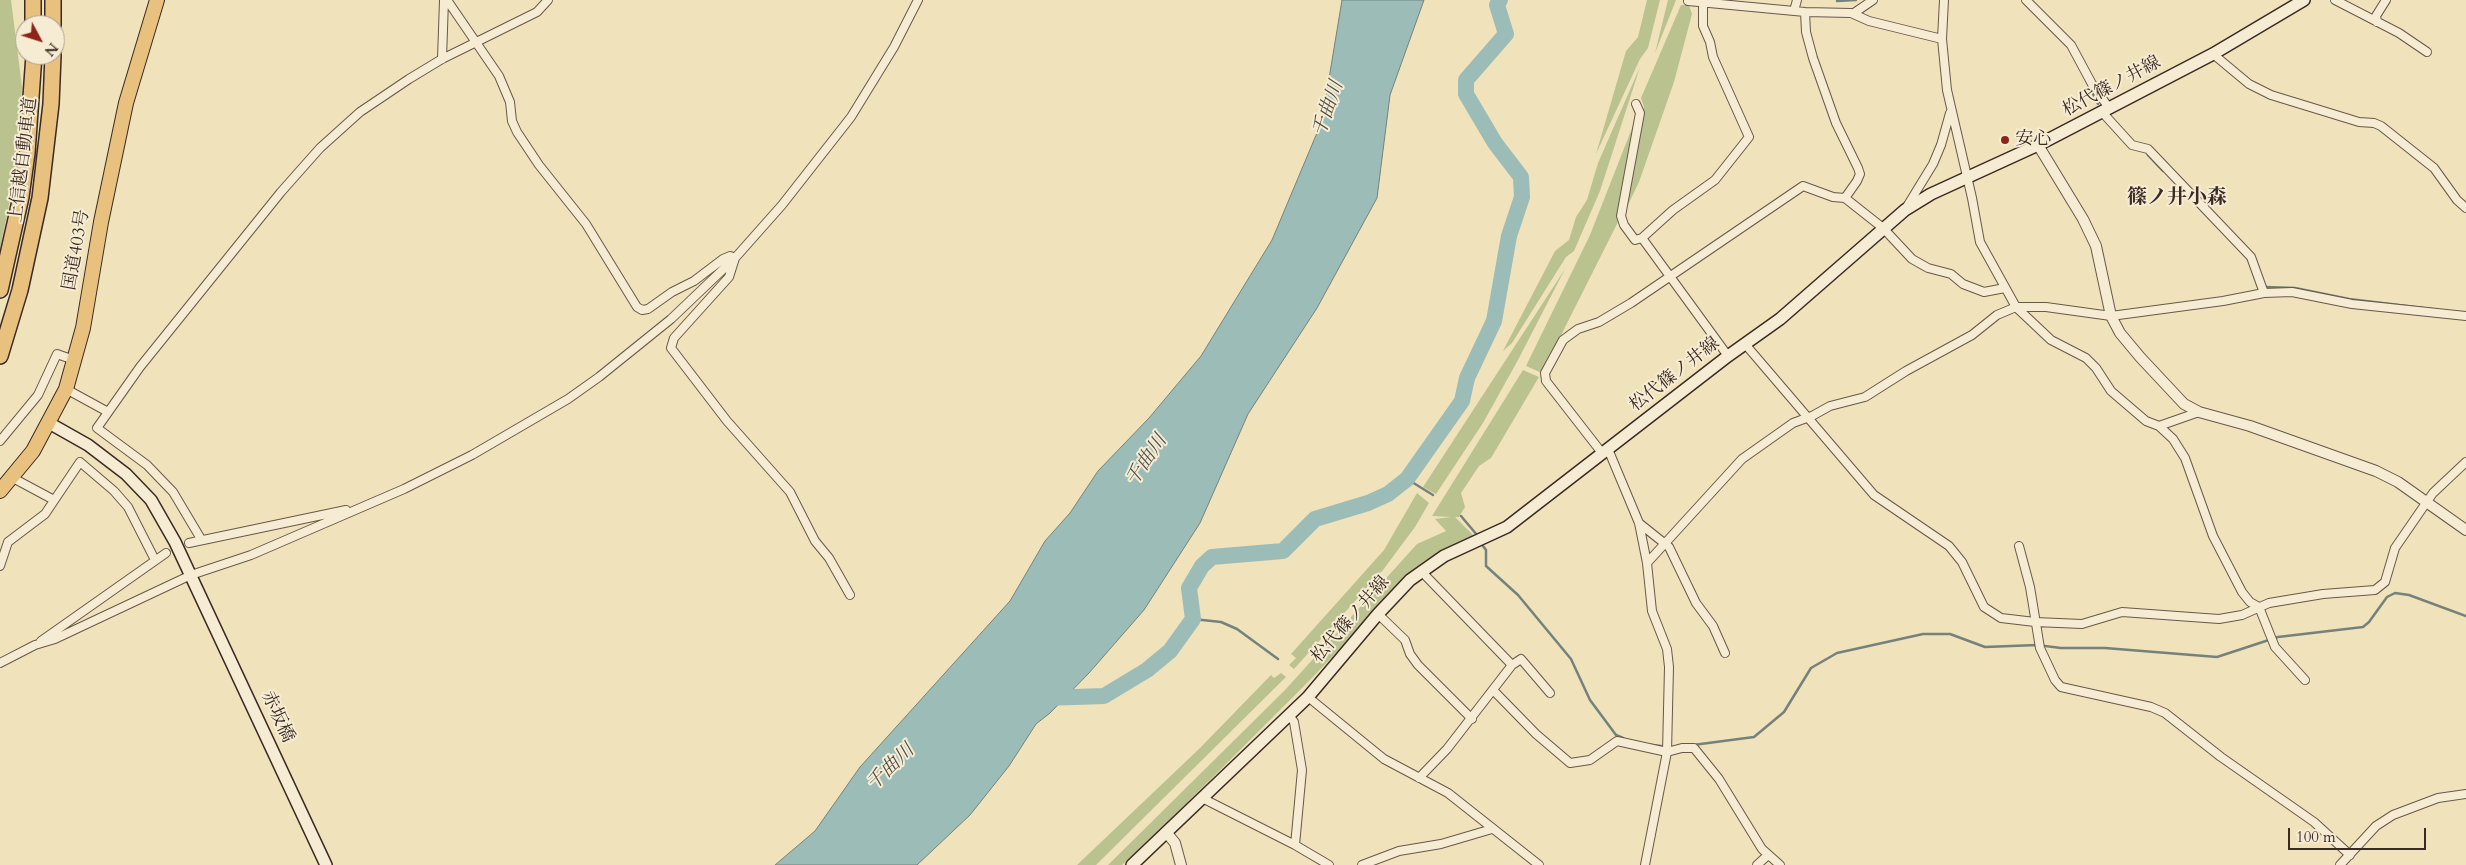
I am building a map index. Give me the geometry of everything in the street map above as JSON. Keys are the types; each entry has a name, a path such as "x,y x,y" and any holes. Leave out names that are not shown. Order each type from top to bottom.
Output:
{"highway":[{"path":"33,0 34,15"},
{"path":"53,0 53,15"},
{"name":"国道403号","path":"0,491 13,478 33,451 66,389 83,328 101,222 126,103 157,0"},
{"name":"上信越自動車道","path":"0,290 11,245 26,162 33,65"},
{"name":"上信越自動車道","path":"0,356 20,290 40,198 51,112 53,65"}],"main road":[{"name":"松代篠ノ井線","path":"1132,865 1290,715 1398,591 1421,571 1444,556 1507,527 1786,313 1905,210 1931,194 2038,146 2213,54 2304,0"},
{"path":"49,423 88,445 126,474 151,500 193,580"},
{"name":"赤坂橋","path":"193,580 326,865"}],"street":[{"path":"446,0 499,76 510,102 512,121 518,132 539,165 586,224 637,307 642,310 648,309 672,292 694,281 723,259 730,256 735,258"},
{"path":"442,59 446,0"},
{"path":"189,543 201,539 301,521 358,507 404,490 472,455 568,398 599,377 671,319 735,258 788,199 851,117 894,47 918,0"},
{"path":"1854,14 1873,0"},
{"path":"1944,0 1942,39 1946,82 1980,242 2016,307 2051,340 2086,358 2111,391 2136,414 2146,421 2160,426 2173,440 2185,458 2224,560 2242,592 2250,602 2259,607 2271,639 2305,680"},
{"path":"2026,0 2071,45 2105,110 2132,145 2148,149 2251,257 2258,271 2264,293"},
{"path":"2335,0 2399,33 2427,52"},
{"path":"2377,22 2376,16 2386,0"},
{"path":"201,539 174,492 146,465 97,428 164,337 281,192 320,148 360,112 442,59 536,12 545,1"},
{"path":"1688,1 1796,5 1806,12 1854,14 1869,21 1942,39"},
{"path":"1636,104 1640,113 1621,216 1624,225 1635,240 1642,238 1673,210 1715,180 1748,137 1713,56 1710,42 1703,26 1703,2"},
{"path":"1806,12 1806,32 1813,58 1836,123 1860,174 1845,198"},
{"path":"2213,54 2249,84 2271,95 2359,122 2374,122 2381,126 2434,168 2457,200 2466,208"},
{"path":"1905,210 1933,164 1950,119 1951,106"},
{"path":"2038,146 2083,219 2096,246 2110,316 2120,333 2140,357 2184,404 2199,412 2250,426 2376,472 2398,482 2466,530"},
{"path":"1648,863 1667,752 1667,649 1652,611 1648,563 1639,523 1605,451 1546,381 1545,373 1563,340 1578,329 1599,322 1670,278 1803,186 1833,197 1845,198 1884,228 1912,259 1928,268 1952,274 1963,284 1984,292 2005,288"},
{"path":"1642,238 1728,356"},
{"path":"735,258 729,277 674,338 670,348 727,421 790,492 815,541 829,558 850,595"},
{"path":"1648,563 1742,459 1793,423 1830,406 1865,397 1972,335 1997,315 2016,307 2046,307 2110,316 2223,301 2264,293 2292,292 2352,304 2466,316"},
{"path":"1744,344 1874,495 1949,546 1962,562 1984,607 2001,618 2082,624 2122,612 2219,619 2242,615 2269,603 2323,594 2379,589 2385,582 2395,548 2434,493 2466,462"},
{"path":"0,441 38,395 57,354 74,360"},
{"path":"66,389 108,412"},
{"path":"2160,426 2199,412"},
{"path":"0,566 8,542 45,514 80,462 114,491 128,507 155,560"},
{"path":"13,478 54,500"},
{"path":"35,645 55,639 325,524 358,507"},
{"path":"1639,523 1665,543 1696,603 1714,626 1725,654"},
{"path":"2019,546 2030,587 2040,645 2054,680 2060,687 2151,707 2165,713 2221,757 2314,822 2350,855"},
{"path":"0,663 35,645 166,553"},
{"path":"1421,571 1512,666"},
{"path":"1378,614 1405,640 1410,654 1418,665 1472,718"},
{"path":"1419,778 1447,749 1512,666 1521,659 1550,693"},
{"path":"1493,690 1536,734 1570,763 1590,760 1617,741 1667,752 1682,748 1694,748 1719,779 1762,849 1780,865"},
{"path":"1308,696 1384,759 1448,793 1492,829 1518,846 1539,865"},
{"path":"1290,715 1294,722 1302,770 1295,845"},
{"path":"2340,865 2376,826 2393,816 2438,798 2466,794"},
{"path":"1202,798 1295,845 1329,865"},
{"path":"1362,865 1399,851 1440,844 1492,829"},
{"path":"1166,832 1175,843 1181,865"},
{"path":"1757,865 1768,855"}],"green space":[{"path":"0,0 11,0 15,32 15,65 19,65 22,87 17,166 0,249"},
{"path":"1647,0 1660,0 1648,48 1640,59 1596,154 1626,51 1638,37"},
{"path":"1668,0 1676,0 1655,53"},
{"path":"1681,5 1689,5 1692,14 1674,82 1639,182 1625,211 1644,107 1641,98"},
{"path":"1640,67 1600,191 1574,251 1566,257 1512,343 1503,351 1555,251 1569,240 1576,217 1587,200 1598,163"},
{"path":"1636,118 1618,222 1542,373 1526,366 1590,235"},
{"path":"1565,269 1483,423 1436,494 1423,487"},
{"path":"1523,370 1539,377 1491,458 1479,466 1461,493 1465,507 1459,517 1455,517 1474,536 1423,562 1310,680 1149,841 1122,865 1108,865 1285,690 1417,544 1446,531 1435,519 1451,517 1432,516"},
{"path":"1417,493 1429,503 1415,527 1383,570 1294,669 1289,665 1296,658 1291,654 1384,550"},
{"path":"1281,673 1286,677 1096,865 1077,865 1200,748 1271,675 1274,678"}],"water":[{"name":"千曲川","path":"1342,0 1424,0 1390,95 1377,198 1317,308 1248,414 1200,523 1144,610 1089,673 1050,713 1036,724 1009,766 970,815 917,865 775,865 815,831 860,767 1010,601 1045,541 1070,513 1098,471 1149,418 1201,356 1272,240 1322,121"}],"waterway":[{"path":"1045,698 1104,696 1147,670 1170,651 1193,619 1189,588 1202,566 1212,557 1283,551 1315,519 1368,503 1388,494 1407,479 1462,401 1467,378 1494,321 1509,236 1522,197 1521,177 1495,143 1466,94 1466,80 1506,34 1497,5 1500,0"},
{"path":"1837,1 1856,0"},
{"path":"2083,74 2098,104"},
{"path":"2148,155 2163,171"},
{"path":"2266,287 2295,288 2349,299 2432,309"},
{"path":"1407,479 1433,495"},
{"path":"1461,516 1477,535"},
{"path":"1483,546 1486,550 1486,566 1518,595 1571,659 1590,700 1616,735 1623,738"},
{"path":"1693,745 1754,737 1784,712 1811,668 1837,653 1923,634 1950,634 1985,647 2037,645 2061,648 2105,648 2217,657 2278,637 2363,627 2369,622 2387,597 2395,593 2409,595 2466,616"},
{"path":"1193,619 1221,622 1237,629 1278,659"},
{"path":"1652,745 1661,746"}],"place":[{"name":"安心","path":"2005,140"}],"district":[{"name":"篠ノ井小森","path":"2177,198"}]}
